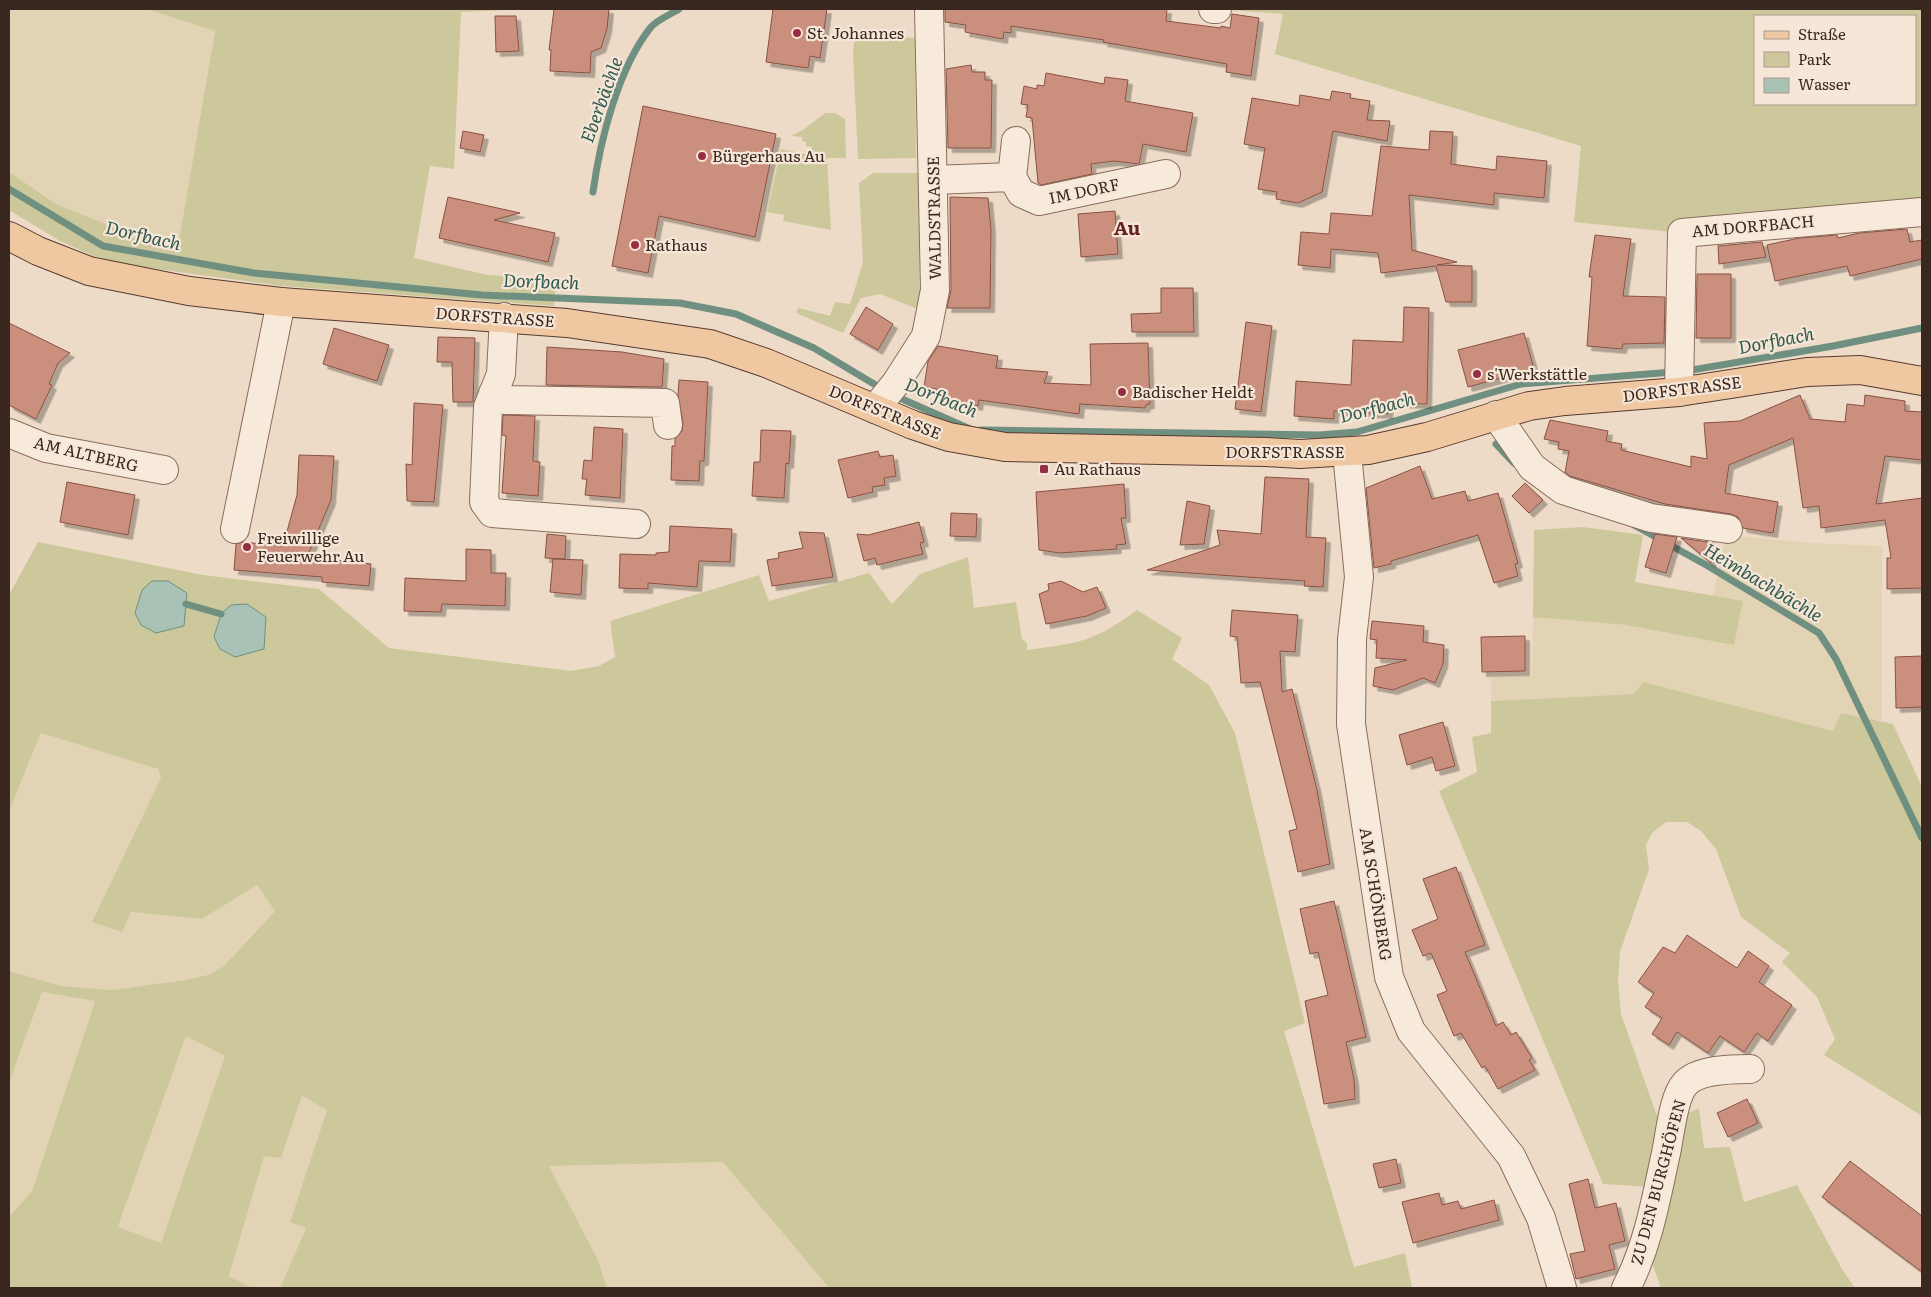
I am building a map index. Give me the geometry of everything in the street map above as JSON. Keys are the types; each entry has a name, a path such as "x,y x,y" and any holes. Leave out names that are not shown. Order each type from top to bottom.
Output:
{"main road":[{"name":"DORFSTRASSE","path":"9,236 38,252 89,272 160,287 281,302 576,324 710,344 766,363 884,398 913,426 949,437 1005,447 1300,454 1347,453 1427,437 1496,415 1679,378 1860,370 1922,381"}],"street":[{"name":"WALDSTRASSE","path":"884,398 926,336 935,290 928,9"},
{"path":"932,180 1012,177 1016,140"},
{"name":"IM DORF","path":"1012,177 1021,193 1039,201 1166,174"},
{"name":"AM DORFBACH","path":"1679,378 1682,233 1922,212"},
{"path":"235,529 281,302"},
{"path":"504,318 501,374 488,407 484,502 492,513 636,524"},
{"path":"494,393 505,400 665,403 668,425"},
{"path":"1496,415 1532,466 1563,490 1650,518 1728,529"},
{"name":"AM ALTBERG","path":"9,433 58,451 164,470"},
{"name":"AM SCHÖNBERG","path":"1347,453 1360,577 1352,639 1351,724 1389,977 1411,1031 1511,1156 1541,1218 1562,1288"},
{"name":"ZU DEN BURGHÖFEN","path":"1626,1288 1644,1244 1675,1108 1684,1084 1694,1077 1724,1069 1750,1069"}],"shaded area":[{"path":"9,9 146,9 215,31 178,246 134,238 56,204 9,172"},
{"path":"1726,535 1813,543 1882,546 1882,721 1841,713 1834,731 1643,682 1634,694 1491,701 1491,677 1532,676 1533,617 1626,625 1743,601 1713,596"},
{"path":"41,733 158,769 161,778 93,922 131,912 202,919 257,885 275,911 224,966 208,975 185,980 113,990 62,986 9,971 9,811"},
{"path":"42,992 95,1000 32,1191 9,1217 9,1083"},
{"path":"186,1036 226,1056 162,1243 118,1228"},
{"path":"302,1096 327,1110 290,1222 306,1228 280,1288 253,1288 229,1276 264,1155 281,1158"},
{"path":"723,1162 829,1288 607,1288 598,1260 549,1166"}],"green space":[{"path":"146,9 531,9 461,12 454,169 430,166 414,258 488,275 556,278 554,306 282,286 134,266 93,256 60,241 9,210 9,172 56,204 134,238 178,246 215,31"},
{"path":"1217,9 1922,9 1922,212 1682,233 1574,222 1581,146 1275,54 1283,14"},
{"path":"855,33 915,38 916,158 858,159 853,54"},
{"path":"825,113 835,113 845,119 846,158 827,158 831,230 783,221 784,215 767,212 781,149 814,156 815,151 811,151 812,147 806,146 806,142 802,141 802,137 791,136 803,130"},
{"path":"873,173 918,173 920,310 880,294 861,298 843,333 796,313 798,308 830,316 835,302 850,304 863,263 859,183"},
{"path":"1583,527 1643,535 1635,582 1743,601 1734,645 1626,625 1533,617 1534,530"},
{"path":"38,542 203,575 319,589 389,648 571,671 599,666 615,657 610,621 759,575 769,601 869,573 892,604 920,574 968,557 974,608 1016,602 1022,639 1027,643 1027,650 1073,643 1097,635 1137,610 1182,638 1172,659 1209,685 1235,733 1305,1023 1284,1031 1354,1267 1405,1253 1412,1288 829,1288 723,1162 549,1166 598,1260 607,1288 280,1288 306,1228 290,1222 327,1110 302,1096 281,1158 264,1156 229,1276 253,1288 9,1288 9,1217 32,1191 95,1001 42,992 9,1083 9,971 62,986 113,990 208,975 224,966 275,911 257,885 202,919 131,912 122,932 92,922 161,778 158,769 41,733 9,811 9,595","holes":["247,604 220,649 214,637 221,614 231,605","186,1036 225,1056 161,1243 118,1227"]},
{"path":"1643,682 1833,731 1841,713 1893,724 1922,787 1922,1116 1824,1055 1835,1039 1817,997 1782,962 1790,953 1741,917 1716,849 1701,831 1687,822 1666,822 1652,833 1646,845 1649,869 1620,952 1618,979 1621,1014 1663,1133 1652,1187 1603,1184 1439,791 1477,772 1472,737 1491,733 1491,701 1634,694"},
{"path":"1699,1108 1704,1148 1730,1147 1744,1202 1797,1185 1842,1269 1855,1288 1661,1288 1651,1260 1686,1114"}],"water":[{"path":"152,581 168,581 187,593 184,626 156,633 141,625 135,613 142,590"},
{"path":"247,604 266,617 264,649 235,657 220,649 214,637 221,614 231,605"}],"building":[{"path":"554,9 609,9 607,29 601,48 591,52 590,73 550,71 551,50 549,50"},
{"name":"St. Johannes","path":"773,9 827,9 820,58 810,56 808,68 766,62"},
{"path":"945,9 1167,9 1166,21 1221,28 1221,26 1230,28 1232,14 1259,18 1251,76 1226,72 1227,64 1103,42 1104,40 1011,26 1011,33 1004,32 1003,39 965,32 966,25 945,22"},
{"path":"495,16 516,16 519,51 496,52"},
{"path":"971,65 972,72 985,72 985,80 992,80 991,148 948,148 946,69"},
{"path":"1046,73 1104,84 1105,77 1128,80 1125,101 1193,113 1186,152 1143,144 1139,164 1114,161 1091,164 1092,174 1041,185 1038,183 1032,118 1026,117 1028,105 1021,104 1024,86 1037,89 1037,85 1044,86"},
{"path":"1332,91 1351,94 1350,98 1370,101 1367,120 1390,121 1387,141 1333,131 1322,192 1298,203 1276,199 1277,192 1258,189 1265,148 1244,144 1252,98 1299,106 1300,95 1330,100"},
{"name":"Bürgerhaus Au","path":"643,106 776,134 755,237 659,216 648,273 612,266"},
{"path":"463,131 484,135 480,152 460,148"},
{"path":"1430,131 1453,132 1451,164 1496,170 1497,156 1547,161 1544,198 1494,193 1494,205 1409,195 1412,250 1457,262 1437,265 1472,266 1472,302 1446,302 1436,266 1381,273 1378,253 1331,249 1330,268 1298,265 1301,232 1329,234 1331,213 1372,216 1381,146 1429,150"},
{"path":"448,197 520,213 494,220 555,233 548,262 439,238"},
{"path":"950,197 988,198 991,229 990,308 947,308 951,290"},
{"path":"1115,211 1118,254 1081,257 1078,214"},
{"path":"1907,229 1910,242 1922,240 1922,259 1850,276 1847,266 1775,281 1767,245 1799,238 1837,235 1838,238 1859,233"},
{"path":"1595,235 1631,239 1623,296 1665,297 1664,343 1623,344 1622,349 1587,346 1592,277 1589,277"},
{"path":"1762,242 1766,257 1719,264 1718,246"},
{"path":"1697,274 1731,274 1731,338 1696,338"},
{"path":"1161,288 1193,288 1194,332 1132,332 1131,314 1161,313"},
{"path":"866,307 893,324 878,350 850,334"},
{"path":"1404,307 1429,308 1427,404 1389,403 1388,414 1334,411 1334,419 1294,416 1296,381 1351,385 1353,340 1403,342"},
{"path":"1246,322 1272,326 1261,412 1235,409"},
{"path":"9,323 70,353 58,363 49,384 52,385 36,419 9,405"},
{"path":"334,328 389,345 377,381 323,364"},
{"path":"1524,333 1534,369 1468,387 1458,350"},
{"path":"438,337 475,338 473,402 453,402 452,362 437,362"},
{"path":"1148,343 1150,404 1146,405 1145,408 1080,404 1079,414 979,400 978,406 946,400 948,391 924,387 928,361 938,346 998,356 996,368 1048,372 1044,383 1091,385 1090,344"},
{"path":"547,347 622,352 664,359 662,387 546,385"},
{"path":"679,380 708,382 704,461 700,461 699,481 671,480 672,446 675,446 675,438 682,431 683,423 678,395"},
{"path":"1800,395 1810,419 1845,422 1847,404 1864,406 1865,395 1905,401 1905,411 1922,412 1922,460 1885,456 1876,504 1922,498 1922,588 1887,589 1887,558 1891,558 1885,520 1821,528 1819,506 1803,508 1793,438 1729,465 1725,493 1778,502 1773,533 1743,528 1738,517 1731,514 1665,504 1570,476 1565,472 1569,451 1558,449 1559,442 1544,439 1550,420 1608,431 1606,441 1622,444 1621,450 1691,467 1691,456 1707,459 1704,423 1740,421"},
{"path":"414,403 443,405 434,502 407,501 406,464 412,465"},
{"path":"503,415 535,416 533,461 540,462 538,496 502,493 506,436 502,435"},
{"path":"594,427 623,429 620,498 585,495 587,479 582,479 584,460 592,461"},
{"path":"761,430 791,431 789,464 786,463 784,498 752,496 754,462 760,462"},
{"path":"878,451 880,457 893,455 896,476 884,478 885,485 872,487 873,492 848,498 838,460"},
{"path":"299,455 334,456 331,500 307,557 371,564 369,586 322,582 322,577 234,570 236,544 242,542 283,546 297,495"},
{"path":"1420,466 1432,499 1465,491 1468,501 1498,493 1518,563 1515,564 1518,576 1494,583 1478,535 1391,561 1391,564 1374,568 1366,488"},
{"path":"1265,477 1309,479 1306,537 1326,538 1323,587 1304,586 1305,581 1147,570 1220,545 1217,530 1261,534"},
{"path":"67,482 135,495 128,535 60,522"},
{"path":"1525,483 1543,500 1529,513 1512,496"},
{"path":"1124,484 1126,518 1121,518 1126,544 1116,545 1117,549 1060,553 1039,550 1036,492"},
{"path":"1187,501 1210,506 1204,544 1180,545"},
{"path":"951,513 977,514 976,537 950,536"},
{"path":"919,522 924,542 920,543 923,554 877,565 875,558 864,561 857,534 868,535"},
{"path":"670,526 732,529 730,562 699,561 697,587 648,583 648,589 619,588 620,554 656,555 656,553 669,552"},
{"path":"799,532 824,533 833,577 772,586 767,560 779,558 778,553 803,548"},
{"path":"547,534 566,536 565,559 545,558"},
{"path":"1655,534 1677,537 1666,573 1645,567"},
{"path":"1681,538 1714,543 1711,563"},
{"path":"466,549 491,550 491,573 506,573 505,606 442,604 441,612 404,611 405,578 466,581"},
{"path":"553,559 583,560 581,595 550,592"},
{"path":"1061,581 1083,592 1097,587 1106,608 1087,616 1046,624 1039,594 1049,590 1048,584"},
{"path":"1232,610 1298,615 1295,652 1280,651 1282,692 1292,689 1317,790 1330,864 1298,872 1289,831 1297,829 1260,682 1241,683 1237,637 1230,636"},
{"path":"1372,621 1424,626 1423,642 1444,645 1443,664 1435,683 1423,678 1393,690 1373,686 1375,668 1407,660 1376,658 1377,640 1370,639"},
{"path":"1525,636 1525,671 1482,672 1481,637"},
{"path":"1922,656 1922,707 1896,708 1895,657"},
{"path":"1443,722 1455,766 1436,771 1432,757 1407,765 1399,735"},
{"path":"1456,867 1485,945 1465,952 1496,1026 1503,1022 1511,1035 1516,1032 1532,1058 1529,1060 1535,1070 1498,1089 1485,1066 1482,1068 1461,1033 1454,1036 1437,995 1447,991 1431,953 1423,956 1412,930 1438,919 1423,879"},
{"path":"1334,901 1366,1037 1346,1042 1354,1079 1355,1099 1324,1104 1305,1001 1328,995 1318,952 1310,954 1300,909"},
{"path":"1687,935 1737,968 1748,951 1769,966 1759,982 1792,1005 1768,1041 1757,1033 1744,1052 1720,1036 1708,1053 1677,1032 1669,1045 1652,1034 1662,1018 1645,1007 1654,993 1638,982 1663,947 1675,953"},
{"path":"1747,1099 1758,1123 1728,1137 1717,1113"},
{"path":"1396,1159 1401,1183 1379,1188 1373,1164"},
{"path":"1850,1161 1922,1216 1922,1272 1822,1197"},
{"path":"1588,1179 1595,1208 1616,1203 1625,1241 1609,1245 1615,1269 1576,1279 1570,1254 1585,1251 1569,1184"},
{"path":"1439,1193 1442,1205 1458,1201 1461,1209 1494,1200 1499,1220 1413,1243 1402,1202"}],"waterway":[{"name":"Eberbächle","path":"593,192 600,150 612,106 629,63 651,27 679,9"},
{"name":"Dorfbach","path":"9,189 103,246 254,273 482,295 680,303 736,314 814,348 884,390"},
{"name":"Dorfbach","path":"1686,371 1833,346 1922,328"},
{"name":"Dorfbach","path":"981,430 1320,435 1357,432 1521,384 1673,372"},
{"name":"Dorfbach","path":"893,395 970,429"},
{"name":"Heimbachbächle","path":"1496,444 1514,463"},
{"name":"Heimbachbächle","path":"1634,525 1708,566 1819,633 1836,659 1922,838"},
{"path":"186,604 221,614"}],"place":[{"name":"St. Johannes","path":"797,33"},
{"name":"Bürgerhaus Au","path":"702,156"},
{"name":"Rathaus","path":"635,245"},
{"name":"s'Werkstättle","path":"1477,374"},
{"name":"Badischer Heldt","path":"1122,392"},
{"name":"Au Rathaus","path":"1044,469"},
{"name":"Freiwillige Feuerwehr Au","path":"247,547"}],"district":[{"name":"Au","path":"1127,228"}]}
